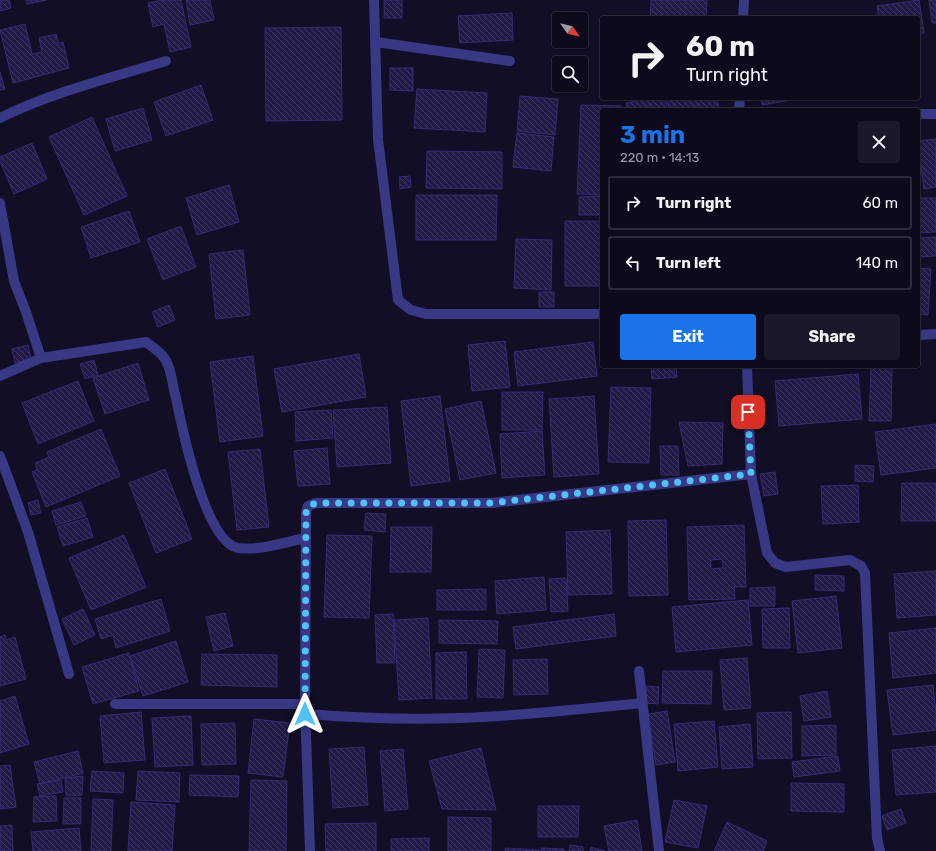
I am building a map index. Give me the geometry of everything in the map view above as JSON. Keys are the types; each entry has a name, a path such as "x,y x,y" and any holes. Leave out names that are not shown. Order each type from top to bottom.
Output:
{"street":[{"path":"374,0 378,139 398,300 411,310 426,314 600,314"},
{"path":"743,16 744,0"},
{"path":"376,42 510,61"},
{"path":"0,118 52,95 166,61"},
{"path":"920,114 936,114"},
{"path":"0,203 14,281 42,358"},
{"path":"920,335 936,334"},
{"path":"0,376 42,358 146,342 160,352 168,366 181,423 199,490 217,530 229,545 237,548 255,548 306,538"},
{"path":"747,368 751,474 767,553 775,563 786,567 850,560 861,566 865,573 877,838 880,851"},
{"path":"0,456 28,532 69,674"},
{"path":"310,851 305,709 306,513 308,506 316,503 491,503 751,474"},
{"path":"638,671 658,851"},
{"path":"115,704 305,709 366,718 460,718 512,715 642,703"}],"building":[{"path":"0,0 9,0 11,8 0,11"},
{"path":"26,0 47,0 27,4"},
{"path":"162,0 181,0 191,47 170,52 164,24 153,27 148,3"},
{"path":"186,0 210,0 214,20 190,25"},
{"path":"384,0 402,0 402,18 384,18"},
{"path":"651,0 707,0 706,16 650,16"},
{"path":"919,0 924,33 920,34 920,16 879,16 877,6"},
{"path":"929,0 936,0 936,23 932,23"},
{"path":"512,13 513,40 460,43 458,16"},
{"path":"25,24 32,54 42,52 39,38 56,34 58,43 63,42 69,68 13,83 0,30"},
{"path":"341,27 342,120 266,121 265,28"},
{"path":"390,68 413,68 413,91 390,90"},
{"path":"0,72 5,89 0,90"},
{"path":"201,85 213,120 166,136 154,102"},
{"path":"417,89 487,93 485,132 414,128"},
{"path":"520,96 558,99 555,135 517,131"},
{"path":"641,100 665,100 667,108 627,108 626,103"},
{"path":"667,100 717,100 719,108 669,108"},
{"path":"761,100 791,100 762,105"},
{"path":"581,105 621,106 621,108 600,108 600,195 577,194"},
{"path":"143,108 152,140 115,151 106,119"},
{"path":"92,117 127,196 84,215 49,137"},
{"path":"517,133 554,137 551,171 513,167"},
{"path":"936,139 936,187 924,189 920,157 920,141"},
{"path":"32,143 47,179 14,194 0,161 0,157"},
{"path":"427,151 502,152 502,189 426,188"},
{"path":"410,176 411,187 400,189 399,177"},
{"path":"229,185 239,222 197,235 186,198"},
{"path":"416,195 497,195 496,240 416,240"},
{"path":"600,196 600,215 579,215 579,197"},
{"path":"920,198 936,198 936,232 920,233"},
{"path":"129,211 140,242 91,258 81,227"},
{"path":"565,221 600,221 600,286 565,286"},
{"path":"181,226 196,267 163,280 147,239"},
{"path":"936,237 936,256 920,257 920,238"},
{"path":"516,239 552,240 551,290 514,288"},
{"path":"243,250 250,315 216,319 209,254"},
{"path":"920,268 931,269 928,315 920,314"},
{"path":"539,292 554,292 554,307 539,307"},
{"path":"169,305 175,320 158,327 152,312"},
{"path":"505,341 510,387 472,391 468,345"},
{"path":"593,342 597,376 518,386 514,352"},
{"path":"28,345 31,359 15,363 12,349"},
{"path":"359,354 366,397 282,412 274,369"},
{"path":"253,356 263,436 220,442 210,362"},
{"path":"94,360 98,375 85,379 80,364"},
{"path":"138,363 149,400 105,414 93,378"},
{"path":"651,368 676,368 677,377 652,379"},
{"path":"871,368 892,368 891,421 869,421"},
{"path":"858,374 862,419 779,426 775,381"},
{"path":"78,381 94,421 38,444 22,403"},
{"path":"611,387 651,388 649,463 608,462"},
{"path":"502,392 543,392 542,430 502,430"},
{"path":"440,396 450,481 411,486 401,401"},
{"path":"594,396 599,474 554,477 549,399"},
{"path":"481,401 496,473 460,480 445,409"},
{"path":"387,407 391,463 337,467 333,410"},
{"path":"331,410 333,438 296,441 295,412"},
{"path":"679,422 723,423 722,464 688,466"},
{"path":"936,424 936,468 881,475 875,432"},
{"path":"101,429 120,476 46,507 32,472 37,470 35,463 49,457 47,452"},
{"path":"542,431 545,475 502,478 500,434"},
{"path":"660,446 678,446 679,475 661,475"},
{"path":"327,448 330,484 298,486 294,451"},
{"path":"260,449 269,527 237,530 228,452"},
{"path":"855,465 874,466 873,482 855,481"},
{"path":"165,469 192,539 156,553 129,483"},
{"path":"775,472 778,494 764,496 760,474"},
{"path":"902,483 936,483 936,521 901,521"},
{"path":"858,485 859,522 823,524 821,486"},
{"path":"38,500 41,513 31,515 28,503"},
{"path":"81,502 86,516 56,525 52,511"},
{"path":"366,513 386,514 385,532 364,530"},
{"path":"87,518 93,537 63,546 57,527"},
{"path":"666,520 668,595 629,596 628,521"},
{"path":"744,525 746,587 734,587 735,599 689,600 687,527","holes":["722,559 723,568 711,569 711,560"]},
{"path":"391,527 432,527 431,572 390,572"},
{"path":"610,530 612,594 568,595 566,532"},
{"path":"124,535 146,587 91,610 69,558"},
{"path":"327,535 372,536 369,618 324,617"},
{"path":"936,571 936,615 897,618 894,574"},
{"path":"815,575 844,576 844,591 815,590"},
{"path":"544,577 546,610 497,614 495,581"},
{"path":"566,578 568,611 551,612 549,579"},
{"path":"775,587 775,606 750,606 750,588"},
{"path":"486,589 486,610 437,610 437,590"},
{"path":"836,596 842,648 798,653 792,601"},
{"path":"161,599 170,631 116,648 113,635 101,639 95,619"},
{"path":"748,600 752,645 676,652 672,607"},
{"path":"789,608 790,648 763,648 762,609"},
{"path":"83,609 95,635 74,645 62,619"},
{"path":"225,613 233,646 214,651 206,617"},
{"path":"393,614 395,663 377,663 375,615"},
{"path":"614,614 616,636 516,649 513,627"},
{"path":"428,618 432,698 399,700 394,620"},
{"path":"439,620 498,621 497,644 439,643"},
{"path":"936,628 936,673 893,678 889,633"},
{"path":"5,635 6,640 15,637 26,679 0,686 0,637"},
{"path":"176,641 188,682 143,696 130,656"},
{"path":"479,649 505,650 503,698 477,697"},
{"path":"466,652 467,699 436,699 436,653"},
{"path":"129,653 139,691 93,704 82,667"},
{"path":"202,654 277,655 277,687 201,685"},
{"path":"747,658 751,708 724,710 720,660"},
{"path":"547,659 548,694 514,695 513,660"},
{"path":"663,671 712,671 711,704 662,703"},
{"path":"933,685 936,730 893,735 887,690"},
{"path":"647,686 659,687 658,704 645,703"},
{"path":"827,691 831,717 804,721 800,696"},
{"path":"15,696 29,744 0,753 0,701"},
{"path":"667,711 675,762 656,765 648,714"},
{"path":"141,712 145,760 104,763 100,716"},
{"path":"791,712 792,758 758,759 757,713"},
{"path":"191,716 193,765 155,767 152,718"},
{"path":"254,719 290,723 283,777 248,773"},
{"path":"714,721 718,767 678,771 674,724"},
{"path":"235,723 236,764 202,765 201,724"},
{"path":"750,724 753,767 722,769 719,727"},
{"path":"836,725 836,755 802,756 802,726"},
{"path":"936,746 936,792 896,795 892,750"},
{"path":"364,747 368,805 333,808 329,749"},
{"path":"481,748 496,810 442,809 429,761"},
{"path":"403,749 408,809 385,811 380,751"},
{"path":"78,751 83,773 40,784 34,762"},
{"path":"838,756 840,771 794,777 792,762"},
{"path":"10,765 16,807 0,809 0,766"},
{"path":"92,771 124,773 123,793 90,791"},
{"path":"138,771 180,773 179,802 136,800"},
{"path":"190,775 239,776 238,797 189,795"},
{"path":"83,776 82,795 66,796 65,778"},
{"path":"61,780 63,792 40,796 37,784"},
{"path":"251,780 287,781 286,851 249,851"},
{"path":"791,783 844,784 844,812 791,811"},
{"path":"56,796 57,821 33,822 34,797"},
{"path":"64,798 81,798 81,824 63,824"},
{"path":"93,799 113,800 111,851 91,851"},
{"path":"674,800 707,806 698,848 665,842"},
{"path":"131,802 175,805 172,851 128,851"},
{"path":"538,806 579,806 578,837 538,837"},
{"path":"901,809 906,823 887,830 882,816"},
{"path":"448,817 491,818 491,851 448,851"},
{"path":"637,820 642,851 609,851 604,826"},
{"path":"727,822 767,841 763,851 714,851"},
{"path":"376,823 376,851 326,851 325,824"},
{"path":"12,825 13,851 0,851 0,826"},
{"path":"79,828 81,851 33,851 31,832"},
{"path":"429,838 429,851 391,851 391,839"},
{"path":"570,845 583,847 583,851 569,851"},
{"path":"591,847 605,851 590,851"},
{"path":"505,848 539,850 539,851 505,851"},
{"path":"541,848 564,849 564,851 541,851"}],"route":[{"path":"305,714 306,513 308,506 316,503 491,503 751,474 748,412"}]}
